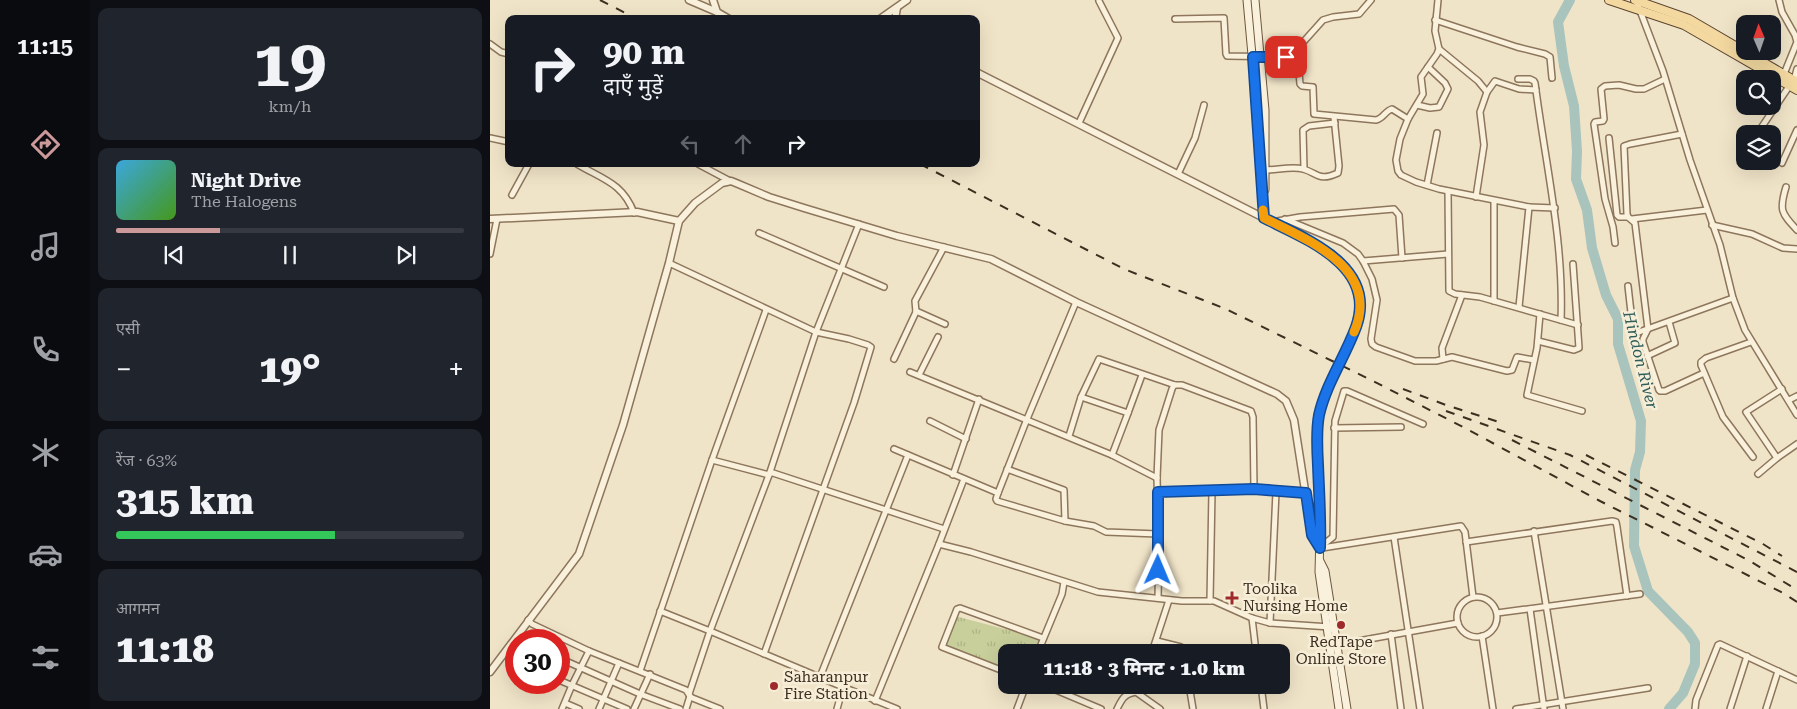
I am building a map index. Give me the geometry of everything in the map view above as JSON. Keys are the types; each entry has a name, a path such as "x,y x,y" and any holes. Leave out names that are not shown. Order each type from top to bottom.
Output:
{"main road":[{"path":"1247,0 1264,110 1266,170 1263,198"},
{"path":"1255,0 1260,177 1264,218 1327,252 1338,260 1354,282 1360,304 1356,328 1325,395 1318,422 1320,560 1325,571 1339,709"},
{"path":"1609,0 1639,10 1689,19 1784,74 1794,84"},
{"path":"1636,0 1794,84"},
{"path":"1331,627 1336,644 1347,709"}],"street":[{"path":"689,0 722,15"},
{"path":"713,0 717,12"},
{"path":"886,15 907,0"},
{"path":"1175,19 1224,18 1226,55 1286,57 1297,49 1323,20 1359,14 1371,0"},
{"path":"1438,0 1435,20 1437,54 1422,77 1423,94 1408,119 1400,139 1396,166 1401,175 1416,182 1448,191 1494,201 1529,207 1555,208"},
{"path":"1636,0 1660,64 1720,245 1733,298 1751,342 1782,388 1797,415"},
{"path":"1779,0 1782,12 1797,42 1784,74"},
{"path":"1078,123 1118,38 1099,1"},
{"path":"895,15 898,7"},
{"path":"1435,20 1545,54 1550,57 1552,78"},
{"path":"490,44 505,53"},
{"path":"1297,49 1300,84 1313,87 1314,114 1379,120 1388,110 1392,109 1408,119"},
{"path":"1438,49 1478,81 1487,92"},
{"path":"1417,105 1434,108 1440,107 1448,89 1446,83 1428,67"},
{"path":"1763,125 1794,84 1797,69"},
{"path":"980,74 1264,218"},
{"path":"1518,79 1534,81 1536,90 1555,208 1562,288 1561,320"},
{"path":"1615,243 1613,226 1605,199 1594,124 1604,119 1601,88 1619,84 1636,89 1644,89 1665,79"},
{"path":"1476,197 1484,145 1480,112 1487,92 1493,83 1497,81 1516,88 1536,90"},
{"path":"1178,174 1195,138 1204,105"},
{"path":"1266,170 1304,169 1322,177 1338,173 1340,166 1334,117"},
{"path":"1304,169 1303,130 1309,126 1335,123"},
{"path":"1782,163 1797,130"},
{"path":"1427,185 1438,133"},
{"path":"1682,134 1624,146 1630,218 1635,223 1648,328 1643,338 1647,356 1660,392 1665,392 1704,372"},
{"path":"490,138 505,141"},
{"path":"1610,138 1618,217 1630,218 1707,210"},
{"path":"512,195 527,167"},
{"path":"582,167 622,191 629,200 634,213"},
{"path":"704,167 769,197 859,224 991,259 1076,302 1282,397 1286,401 1294,420 1312,535 1320,548"},
{"path":"490,672 578,554 623,425 679,221 695,203 716,186 731,181"},
{"path":"1786,186 1782,200 1782,212 1797,230"},
{"path":"1448,191 1449,291 1451,293 1480,297 1519,307 1578,325"},
{"path":"1494,201 1494,301"},
{"path":"1519,307 1529,207"},
{"path":"1271,222 1285,219 1394,209 1399,215 1402,258"},
{"path":"490,254 493,219 634,213 679,221"},
{"path":"1285,219 1343,244 1358,254 1364,261 1372,279 1377,300 1372,344 1384,351 1415,361 1429,362 1452,357 1510,371 1516,358 1534,360"},
{"path":"686,709 710,631 769,473 816,332 859,224"},
{"path":"1712,225 1752,234 1784,248 1797,249"},
{"path":"759,233 884,287"},
{"path":"894,360 916,311 915,301 944,247"},
{"path":"1364,261 1448,254"},
{"path":"669,263 816,332 849,339 871,347 854,403 764,654"},
{"path":"1538,341 1576,350 1579,347 1573,264"},
{"path":"1628,286 1633,330 1639,332 1733,298"},
{"path":"1443,359 1441,351 1443,344 1462,294"},
{"path":"1076,302 1007,469 996,499 997,502 1065,521 1094,526 1106,532 1158,534"},
{"path":"640,671 712,460 766,310"},
{"path":"916,311 945,324"},
{"path":"1540,314 1538,341 1527,395 1582,411"},
{"path":"1647,356 1675,343 1669,322"},
{"path":"918,375 938,337"},
{"path":"1751,342 1703,360 1701,366 1723,417 1752,457"},
{"path":"1068,436 1081,397 1099,359 1142,375 1175,385 1182,385 1251,411 1253,417 1254,489"},
{"path":"910,372 1068,436 1112,455 1157,478"},
{"path":"1112,455 1142,375"},
{"path":"1158,598 1157,478 1159,430 1175,385"},
{"path":"1777,458 1746,412 1782,388"},
{"path":"1320,548 1332,540 1333,534 1334,428 1342,394 1347,391 1424,424"},
{"path":"1788,400 1797,396"},
{"path":"1081,397 1128,412"},
{"path":"953,475 978,399"},
{"path":"930,421 966,439"},
{"path":"1334,428 1401,427"},
{"path":"1758,474 1797,444"},
{"path":"894,449 998,493"},
{"path":"820,677 908,455"},
{"path":"712,460 824,488 944,529"},
{"path":"1007,469 1064,490 1065,521"},
{"path":"875,701 964,479"},
{"path":"1158,492 1254,489 1306,493"},
{"path":"1210,601 1212,491"},
{"path":"1270,623 1276,492"},
{"path":"1466,542 1606,521 1616,522 1627,596"},
{"path":"1320,548 1461,526 1465,532 1473,597"},
{"path":"1534,531 1563,709"},
{"path":"1394,537 1420,709"},
{"path":"939,544 971,552 1098,592 1169,600 1210,601 1252,618 1270,623 1331,627"},
{"path":"1041,644 1062,594 1064,582"},
{"path":"1497,613 1640,594"},
{"path":"1473,597 1486,599 1491,602 1497,613 1492,630 1482,636 1470,636 1460,629 1458,623 1458,610 1461,604 1473,597"},
{"path":"1156,644 1169,600"},
{"path":"998,669 942,647 957,609 960,608 1043,638"},
{"path":"1530,609 1544,707"},
{"path":"660,612 897,709"},
{"path":"1252,618 1255,644"},
{"path":"528,620 532,624 589,651 686,690 689,695 720,709"},
{"path":"1336,644 1458,623"},
{"path":"1391,634 1401,709"},
{"path":"1482,636 1493,709"},
{"path":"1157,641 1168,644"},
{"path":"1695,709 1696,700 1718,645 1723,644 1797,680"},
{"path":"562,709 589,651"},
{"path":"1730,709 1747,656"},
{"path":"599,709 618,662"},
{"path":"570,663 640,694 680,709"},
{"path":"1766,709 1778,671"},
{"path":"634,709 650,674"},
{"path":"572,685 627,709"},
{"path":"837,709 843,687"},
{"path":"1516,709 1544,707 1562,702 1648,688"},
{"path":"1017,709 1023,694"},
{"path":"1065,694 1101,709"},
{"path":"1117,709 1127,694"},
{"path":"1139,694 1160,709"},
{"path":"1190,694 1193,709"},
{"path":"1262,694 1264,709"},
{"path":"565,703 579,709"}],"green space":[{"path":"955,616 1043,639 1041,644 998,644 998,671 944,648"}],"waterway":[{"name":"Hindon River","path":"1570,0 1558,22 1564,66 1574,106 1577,151 1576,179 1587,210 1592,248 1606,295 1618,319 1618,344 1641,421 1640,452 1635,470 1634,546 1648,591 1688,632 1695,643 1695,664 1683,693 1669,709"}],"railway":[{"path":"600,0 629,15"},
{"path":"926,167 1124,269 1226,309 1369,379 1600,501 1783,593 1797,602"},
{"path":"1403,389 1502,423"},
{"path":"1446,411 1570,455 1797,572"},
{"path":"1512,440 1750,561 1797,590"},
{"path":"1586,455 1763,544 1782,556"}],"slow traffic":[{"path":"1263,210 1264,218 1332,254 1344,266 1354,282 1359,299 1359,317 1354,332"}],"place":[{"name":"Toolika Nursing Home","path":"1232,598"},
{"name":"RedTape Online Store","path":"1341,625"},
{"name":"Saharanpur Fire Station","path":"774,686"}],"route":[{"path":"1158,570 1158,492 1254,489 1306,493 1312,535 1320,548 1318,422 1325,395 1356,328 1360,309 1357,290 1351,276 1332,254 1264,218 1253,57 1286,57"}]}
